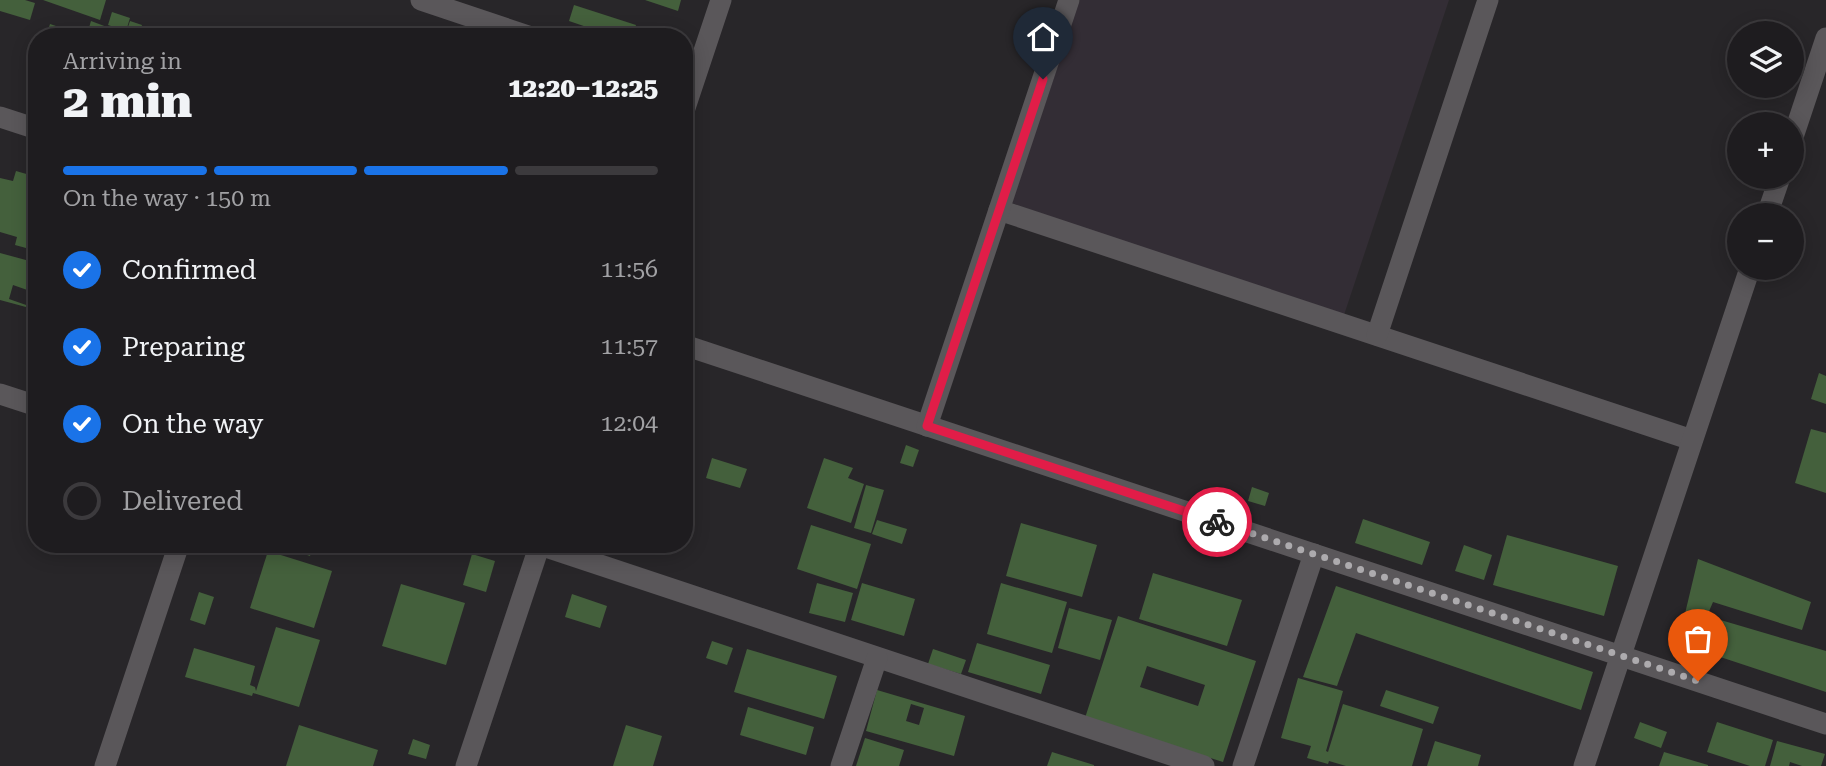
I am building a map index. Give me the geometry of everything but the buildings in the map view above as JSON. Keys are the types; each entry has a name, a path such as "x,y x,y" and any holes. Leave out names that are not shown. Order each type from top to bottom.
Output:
{"street":[{"path":"421,0 504,28"},
{"path":"693,76 721,0"},
{"path":"927,426 1069,0"},
{"path":"1377,335 1488,0"},
{"path":"1801,112 1826,38"},
{"path":"0,117 28,127"},
{"path":"999,210 1692,440"},
{"path":"1584,766 1745,280"},
{"path":"693,348 1826,724"},
{"path":"0,394 28,403"},
{"path":"105,766 176,553"},
{"path":"466,766 537,553"},
{"path":"564,553 1204,766"},
{"path":"1243,766 1314,554"},
{"path":"841,766 877,658"}],"shaded area":[{"path":"1080,0 1449,0 1342,321 1012,203"}],"way so far":[{"path":"1217,522 1698,681"}],"route":[{"path":"1043,79 927,426 1217,522"}]}
